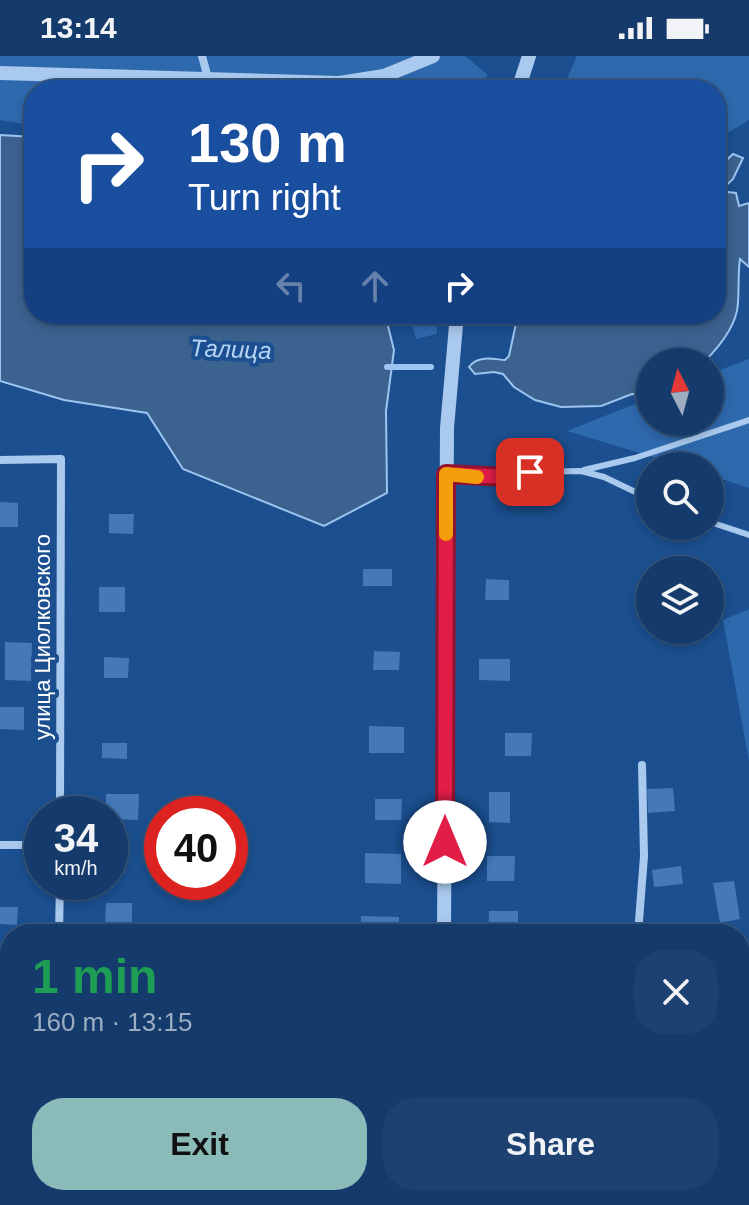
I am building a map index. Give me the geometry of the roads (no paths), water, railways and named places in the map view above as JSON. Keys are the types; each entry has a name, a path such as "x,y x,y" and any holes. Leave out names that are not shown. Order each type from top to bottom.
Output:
{"street":[{"path":"202,56 208,78"},
{"path":"358,80 384,76 433,56"},
{"path":"521,80 529,56"},
{"path":"0,73 260,80"},
{"path":"444,924 446,474 449,384 456,324"},
{"name":"улица Циолковского","path":"0,460 61,459 60,796"},
{"path":"639,924 644,856 642,765"},
{"path":"0,845 24,845"},
{"path":"59,924 60,900"}],"lane":[{"path":"446,474 507,477 530,472 581,471 635,458 749,420"},
{"path":"581,471 604,477 636,492"},
{"path":"724,527 749,535"}],"water":[{"path":"0,135 24,136 24,324 388,324 394,350 386,411 387,493 324,526 183,469 147,413 64,400 0,381"},
{"path":"733,154 743,158 733,179 726,186 726,161"},
{"path":"728,192 736,193 739,206 749,203 749,267 740,259 737,311 731,327 717,348 636,348 636,394 601,406 561,407 535,400 514,387 503,374 475,374 469,367 481,359 505,360 509,356 516,324 726,324"}],"waterway":[{"name":"Талица","path":"387,367 431,367"}]}
